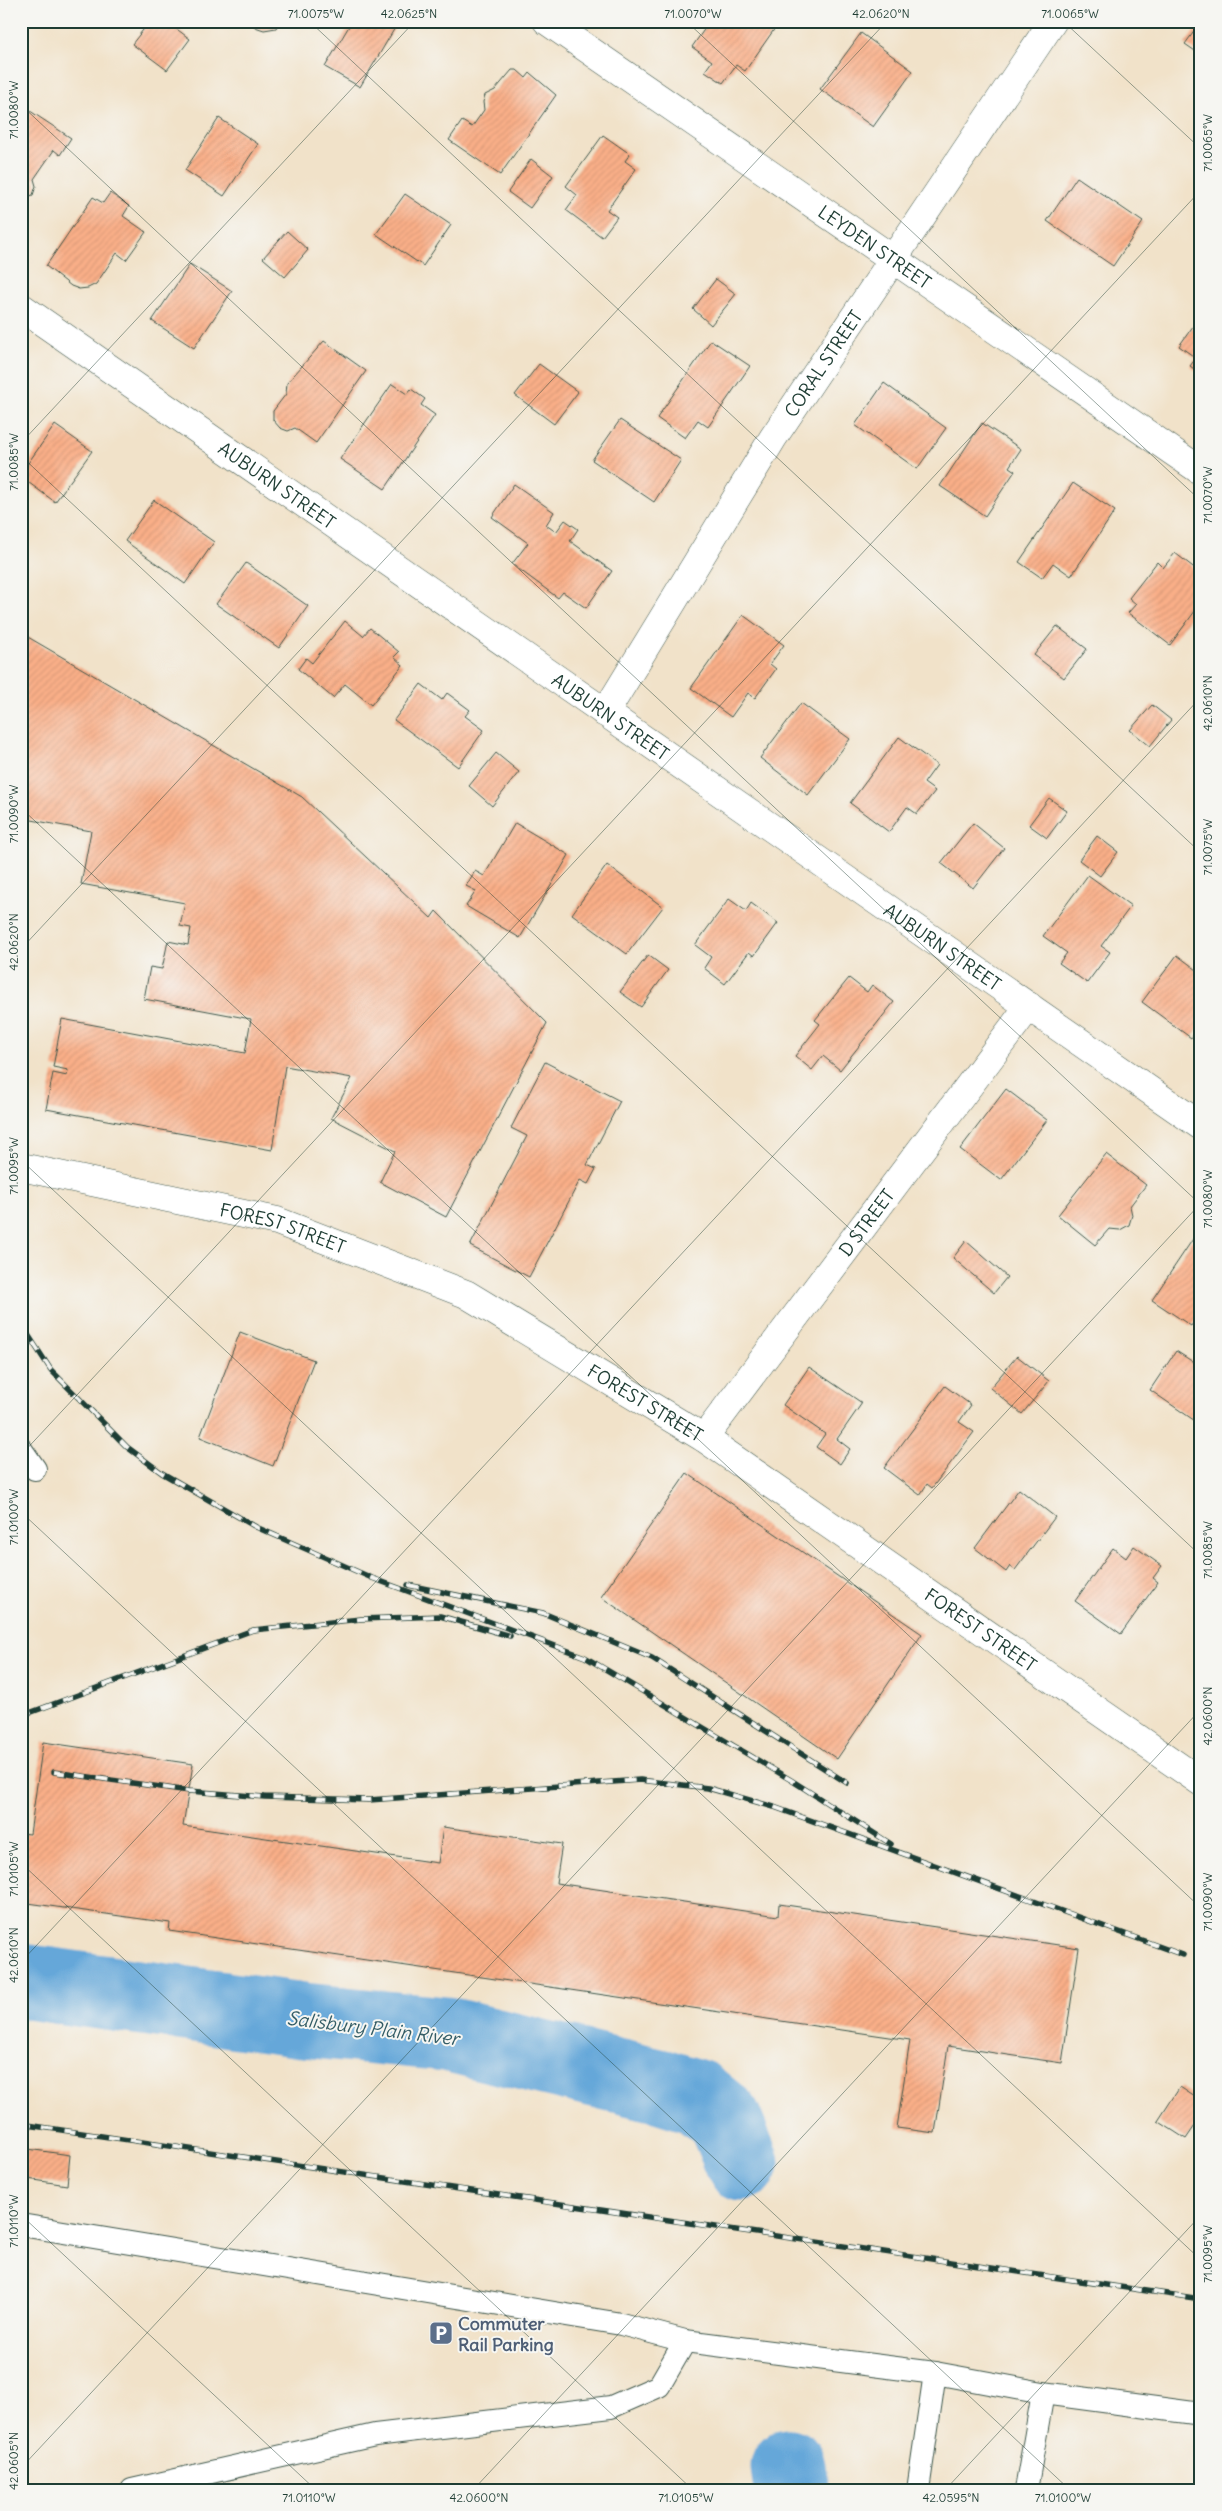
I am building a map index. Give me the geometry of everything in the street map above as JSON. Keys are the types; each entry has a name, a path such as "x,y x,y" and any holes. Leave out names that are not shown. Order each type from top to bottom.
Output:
{"street":[{"name":"LEYDEN STREET","path":"547,21 1201,471"},
{"name":"CORAL STREET","path":"605,713 774,438 1053,21"},
{"name":"AUBURN STREET","path":"21,307 1201,1126"},
{"name":"D STREET","path":"704,1438 1029,1006"},
{"name":"FOREST STREET","path":"21,1167 277,1221 466,1294 704,1438 1201,1782"}],"lane":[{"path":"21,1449 35,1468"},
{"path":"21,2225 621,2324 685,2341 934,2373 1042,2393 1201,2414"},
{"path":"132,2490 375,2434 611,2408 659,2386 685,2341"},
{"path":"918,2490 934,2373"},
{"path":"1026,2490 1042,2393"}],"building":[{"path":"150,21 166,21 190,39 167,70 132,44"},
{"path":"250,21 280,21 276,28 264,30 255,27"},
{"path":"352,21 399,21 360,87 325,67"},
{"path":"710,21 780,21 745,71 736,65 723,83 705,71 712,61 692,47"},
{"path":"1201,22 1201,55 1185,44"},
{"path":"861,33 913,71 873,127 820,89"},
{"path":"512,70 517,70 526,78 530,73 556,95 500,175 449,140 462,121 472,127 484,110 483,102 485,95 495,90"},
{"path":"21,105 71,138 60,155 54,150 34,179 36,186 33,195 21,199"},
{"path":"219,118 258,144 224,196 185,170"},
{"path":"603,135 630,154 625,161 636,169 607,210 617,217 602,237 566,210 577,195 566,186"},
{"path":"531,159 553,176 530,208 508,192"},
{"path":"1077,177 1143,222 1113,266 1047,221"},
{"path":"110,193 129,206 123,216 146,232 126,260 117,253 96,284 88,288 79,289 71,286 46,266 93,197 103,203"},
{"path":"405,194 451,225 423,266 376,234"},
{"path":"287,231 308,250 285,277 263,258"},
{"path":"190,264 232,291 194,348 152,321"},
{"path":"716,279 736,294 711,325 693,309"},
{"path":"1201,315 1201,374 1190,366 1196,358 1179,346"},
{"path":"711,340 750,366 708,427 698,420 685,438 657,418"},
{"path":"324,341 366,371 316,443 295,428 288,431 280,428 273,420 273,411 286,394 287,383"},
{"path":"539,364 578,392 554,424 515,395"},
{"path":"884,383 946,428 917,469 855,425"},
{"path":"392,384 407,394 411,389 425,399 421,405 435,415 385,489 340,459"},
{"path":"620,420 681,460 654,502 592,460"},
{"path":"982,423 1021,449 1009,467 1015,471 985,516 940,486"},
{"path":"55,425 92,451 55,502 21,477 21,473"},
{"path":"1073,483 1115,511 1071,576 1053,563 1042,578 1019,562"},
{"path":"514,484 554,512 546,525 556,532 565,520 578,529 570,541 612,571 586,608 563,592 558,598 512,564 528,543 492,517"},
{"path":"154,500 214,542 185,584 125,541"},
{"path":"1175,553 1201,573 1201,603 1170,645 1128,613 1136,604 1129,598 1157,562 1163,568"},
{"path":"246,563 308,606 279,648 216,604"},
{"path":"743,615 784,645 770,664 776,669 755,698 748,693 731,717 691,688"},
{"path":"345,621 363,636 370,628 399,652 394,657 403,665 371,705 345,684 333,698 298,669 306,658 312,663"},
{"path":"1057,626 1087,649 1064,678 1034,655"},
{"path":"21,633 302,797 431,918 436,911 547,1023 446,1217 380,1182 395,1151 331,1118 352,1078 285,1066 272,1150 46,1109 53,1073 67,1076 68,1070 53,1067 62,1019 245,1053 251,1019 144,999 150,967 162,969 168,941 188,945 191,928 180,926 185,903 81,884 91,831 21,818"},
{"path":"421,684 442,700 447,693 470,710 465,716 484,730 458,767 394,720"},
{"path":"801,703 850,739 808,795 760,758"},
{"path":"1152,705 1171,720 1150,746 1130,730"},
{"path":"899,737 937,765 924,783 935,791 917,814 907,807 889,832 850,803"},
{"path":"496,753 519,772 492,806 469,786"},
{"path":"1049,798 1067,811 1047,838 1029,825"},
{"path":"515,823 569,855 520,938 466,906 476,891 466,886 475,871 484,876"},
{"path":"973,823 1004,848 973,888 941,863"},
{"path":"1097,836 1118,852 1100,876 1079,860"},
{"path":"607,865 663,907 627,954 572,914"},
{"path":"1088,875 1131,906 1101,946 1110,952 1087,983 1059,963 1067,953 1043,936"},
{"path":"729,899 746,911 751,903 778,923 754,956 749,952 725,984 704,968 711,957 695,945"},
{"path":"648,955 668,970 641,1007 620,992"},
{"path":"1177,955 1201,973 1201,1025 1191,1038 1142,1002"},
{"path":"849,978 867,992 872,985 894,1002 840,1070 823,1056 812,1070 795,1056 820,1024 815,1020"},
{"path":"545,1062 620,1101 587,1165 596,1169 588,1184 580,1180 529,1277 470,1246 527,1136 511,1128"},
{"path":"1006,1089 1047,1120 1001,1180 960,1149"},
{"path":"1106,1154 1146,1185 1130,1206 1132,1215 1129,1225 1120,1230 1109,1229 1095,1245 1058,1215"},
{"path":"1201,1227 1201,1312 1191,1326 1152,1300"},
{"path":"966,1241 1007,1277 994,1293 953,1258"},
{"path":"240,1332 314,1360 273,1466 200,1437"},
{"path":"1176,1351 1201,1367 1201,1425 1150,1390"},
{"path":"1017,1356 1049,1381 1022,1414 990,1388"},
{"path":"809,1367 862,1403 837,1439 850,1449 840,1464 816,1447 825,1434 783,1405"},
{"path":"945,1386 971,1405 959,1422 974,1432 932,1488 927,1484 920,1495 884,1468"},
{"path":"687,1473 922,1634 837,1759 601,1597"},
{"path":"1019,1489 1055,1517 1015,1570 1010,1566 1006,1572 975,1548"},
{"path":"1134,1546 1162,1566 1153,1578 1158,1582 1121,1634 1075,1601 1113,1548 1126,1558"},
{"path":"43,1742 193,1764 183,1826 438,1863 443,1827 562,1844 556,1883 778,1916 779,1904 1079,1948 1062,2063 948,2046 935,2133 897,2128 910,2040 169,1931 170,1923 21,1902 21,1833 30,1834"},
{"path":"1180,2087 1201,2101 1201,2117 1186,2139 1158,2121"},
{"path":"21,2148 70,2155 67,2185 21,2178"}],"waterway":[{"name":"Salisbury Plain River","path":"21,1981 303,2020 446,2034 662,2086 697,2097 724,2119 742,2163"},
{"name":"Salisbury Plain River","path":"788,2466 791,2490"}],"railway":[{"path":"21,1324 51,1370 127,1447 162,1473 256,1527 372,1578 585,1657 791,1780 891,1844"},
{"path":"408,1585 543,1613 652,1658 847,1783"},
{"path":"21,1716 253,1630 361,1619 440,1616 510,1636"},
{"path":"54,1772 189,1791 265,1797 369,1800 640,1780 708,1788 774,1807 1183,1955"},
{"path":"21,2124 1201,2299"}],"place":[{"name":"Commuter Rail Parking","path":"441,2333"}]}
